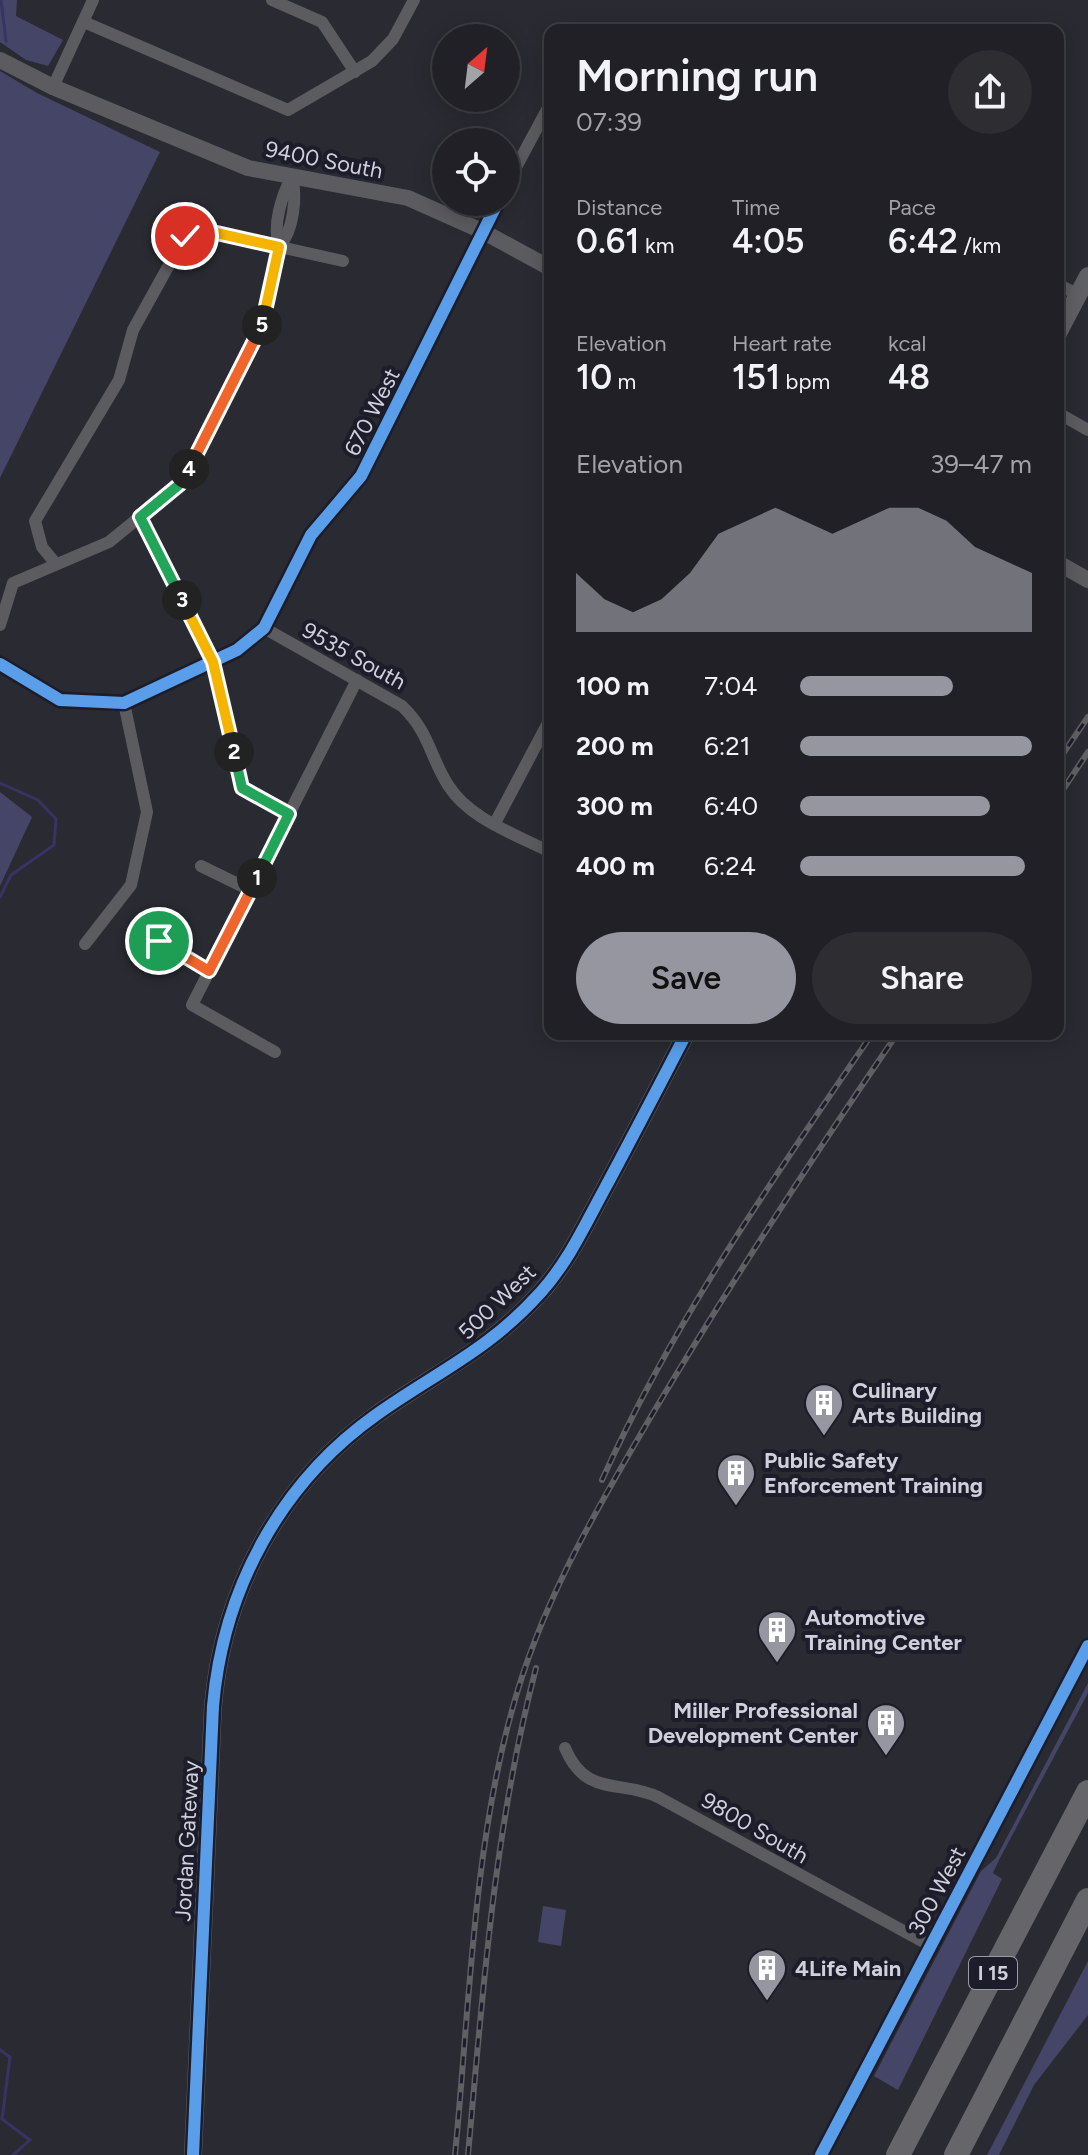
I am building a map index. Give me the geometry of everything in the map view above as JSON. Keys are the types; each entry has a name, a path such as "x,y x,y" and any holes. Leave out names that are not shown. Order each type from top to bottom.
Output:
{"highway":[{"name":"I 15","path":"898,2155 1088,1792"},
{"name":"I 15","path":"956,2155 1088,1900"}],"main road":[{"path":"1064,322 1088,276"},
{"name":"500 West","path":"264,1538 298,1490 345,1439 399,1399 490,1343 544,1289 577,1240 683,1040"},
{"name":"Jordan Gateway","path":"193,2155 217,1665 231,1606 264,1538"}],"street":[{"path":"53,87 93,0"},
{"path":"272,0 322,22 355,72"},
{"path":"84,22 288,110 355,72 383,51 414,0"},
{"name":"9400 South","path":"0,60 53,87 248,168 408,198 482,231 544,265"},
{"path":"520,160 544,115"},
{"path":"0,625 13,583 109,542 180,484 260,333 279,247 276,235 285,190 292,176"},
{"name":"670 West","path":"264,628 311,535 361,476 490,216"},
{"path":"56,564 42,547 35,521 119,380 133,330 185,236 199,229 343,261"},
{"path":"1064,287 1078,295"},
{"path":"1064,416 1087,426"},
{"path":"140,517 213,662 242,788 289,814"},
{"path":"1064,566 1088,580"},
{"path":"0,664 60,700 124,703 237,650 264,628"},
{"name":"9535 South","path":"264,628 402,706 421,724 447,784 465,807 495,823"},
{"path":"275,1052 192,1005 357,680"},
{"path":"85,944 131,885 147,812 124,703"},
{"path":"544,730 495,823 544,849"},
{"path":"201,866 250,890"},
{"path":"159,941 209,971"},
{"name":"300 West","path":"821,2155 1088,1646"},
{"name":"9800 South","path":"565,1748 581,1774 609,1787 658,1797 931,1946"}],"shaded area":[{"path":"0,0 17,0 16,16 63,40 48,66 26,60 0,42"},
{"path":"0,71 37,93 160,152 0,478"},
{"path":"0,792 32,817 0,886"},
{"path":"1088,1683 1088,1693 999,1860 993,1873 1002,1879 898,2090 874,2076 981,1871 996,1858"},
{"path":"543,1906 566,1910 561,1946 538,1942"},
{"path":"1088,1961 1088,2015 1034,2085 999,2155 987,2155"}],"waterway":[{"path":"1,0 6,41"},
{"path":"0,783 38,800 56,819 54,845 11,875 0,897"},
{"path":"0,2050 10,2057 2,2119 30,2140 13,2155"}],"railway":[{"path":"1064,752 1088,717"},
{"path":"1064,788 1088,752"},
{"path":"602,1480 630,1421 693,1307 762,1197 868,1040"},
{"path":"455,2155 474,1933 488,1821 511,1714 537,1634 591,1522 653,1413 772,1222 893,1040"},
{"path":"468,2155 500,1849 536,1668"}],"cycle path":[{"path":"0,664 60,700 124,703 237,650 264,628 311,535 361,476 491,216"},
{"path":"193,2155 213,1706 229,1621 244,1581 262,1542 285,1506 311,1473 342,1442 376,1415 502,1330 551,1280 583,1230 683,1040"},
{"path":"821,2155 1088,1646"}],"place":[{"name":"Culinary Arts Building","path":"824,1437"},
{"name":"Public Safety Enforcement Training","path":"736,1507"},
{"name":"Automotive Training Center","path":"777,1664"},
{"name":"Miller Professional Development Center","path":"886,1757"},
{"name":"4Life Main","path":"767,2002"}],"route":[{"path":"159,941 209,971 289,814 242,788 213,662 140,517 180,484 260,333 279,247 199,229 185,236"}]}
